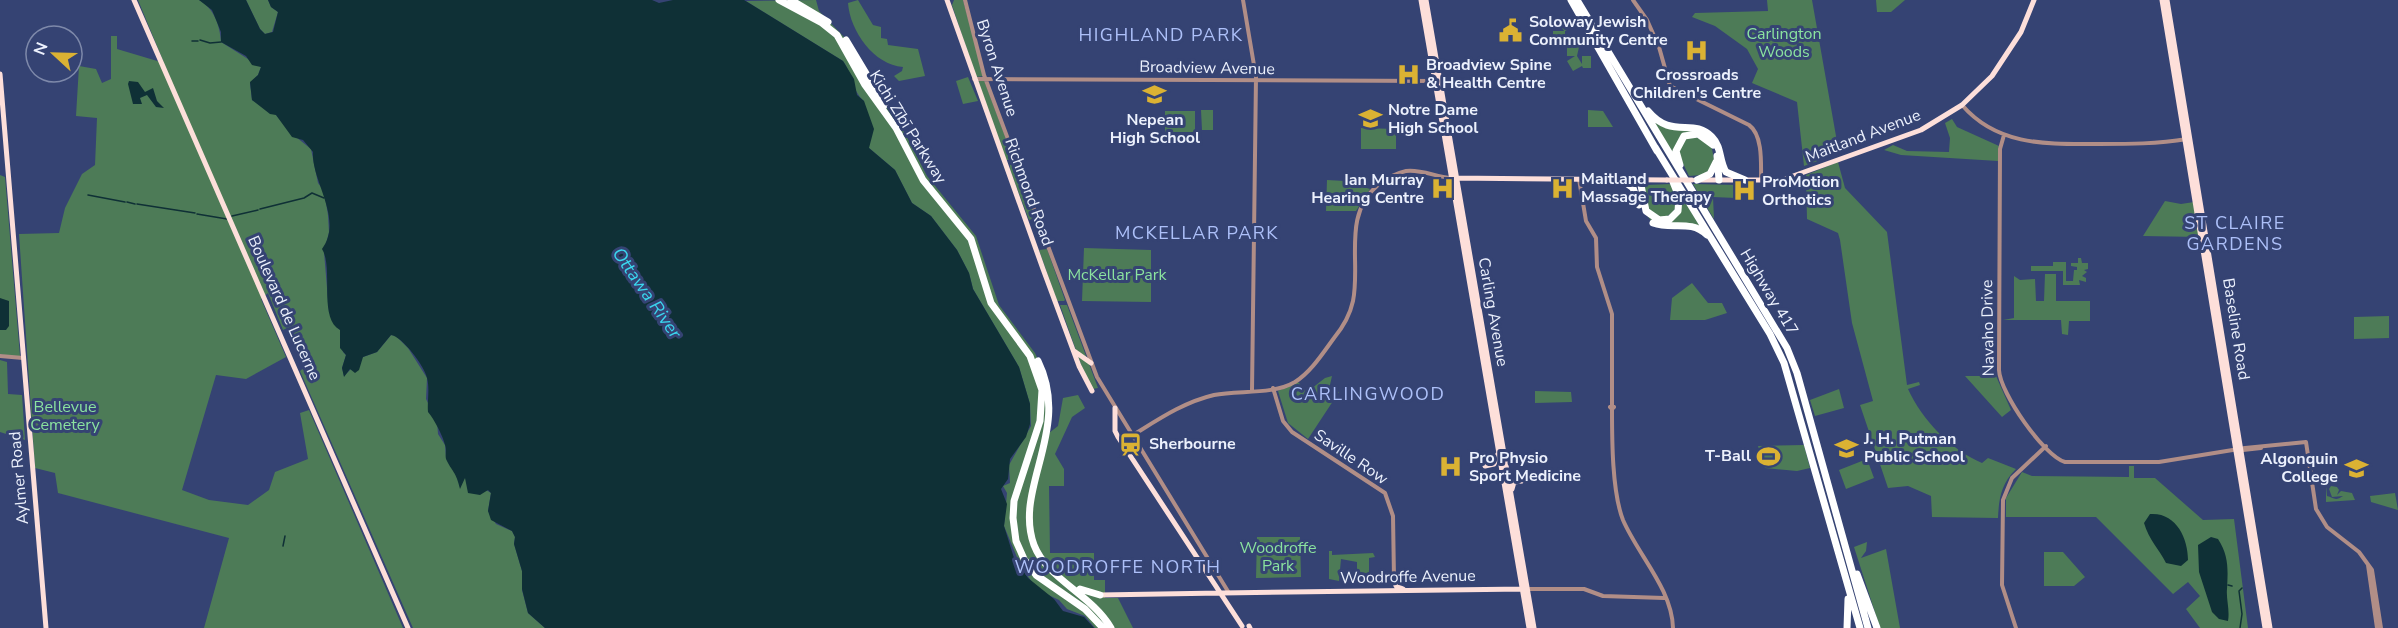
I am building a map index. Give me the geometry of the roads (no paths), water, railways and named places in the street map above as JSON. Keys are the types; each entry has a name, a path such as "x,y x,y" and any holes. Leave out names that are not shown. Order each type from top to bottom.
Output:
{"highway":[{"name":"Kichi Zībī Parkway","path":"779,0 825,25 839,38 865,85 896,128 923,180 968,233 991,303 1034,362 1042,390 1042,412 1017,488 1013,512 1016,541 1032,571 1049,586 1107,626"},
{"name":"Kichi Zībī Parkway","path":"791,0 827,21 850,48 898,125 925,176 971,230 997,306 1039,362 1048,388 1050,412 1030,509 1030,531 1037,552 1050,569 1084,596 1107,626"},
{"path":"1571,0 1655,147 1727,263 1784,363 1860,628"},
{"name":"Highway 417","path":"1577,0 1692,182 1787,348 1797,373 1868,628"},
{"path":"1637,98 1663,125 1696,128 1715,140 1719,155 1719,180"},
{"path":"1719,155 1713,171 1692,182 1676,158 1680,139 1691,133 1704,136 1714,146 1719,155 1726,172 1745,180"},
{"path":"1640,180 1643,203 1650,216 1664,221 1674,217 1679,209 1679,197 1655,147"},
{"path":"1640,180 1640,206"},
{"path":"1623,181 1633,188 1645,216 1653,223 1695,226 1707,236 1727,263"},
{"path":"1017,488 1028,474 1035,477 1035,483"},
{"path":"1844,544 1877,628"},
{"path":"1050,569 1085,592 1100,595"},
{"path":"1846,579 1849,610 1846,628"},
{"path":"1049,586 1068,596 1100,595"},
{"path":"1100,595 1096,602 1107,626"}],"main road":[{"name":"Boulevard de Lucerne","path":"134,0 408,628"},
{"name":"Richmond Road","path":"946,0 1073,350 1092,391"},
{"name":"Carling Avenue","path":"1421,0 1514,504 1529,628"},
{"name":"Carling Avenue","path":"1426,0 1437,81"},
{"name":"Maitland Avenue","path":"1454,178 1692,182 1761,181 1794,177 1838,158 1904,137 1962,105 2001,65 2023,29 2034,0"},
{"name":"Baseline Road","path":"2164,0 2262,593 2270,628"},
{"name":"Aylmer Road","path":"0,74 46,628"},
{"name":"Carling Avenue","path":"1454,178 1504,492 1517,563 1534,628"},
{"name":"Maitland Avenue","path":"1594,179 1640,180"},
{"path":"1073,350 1091,363"},
{"path":"1115,408 1119,418 1115,431 1149,488 1161,500 1225,593 1242,627"},
{"path":"1485,466 1494,464 1498,453"},
{"path":"1512,494 1513,483 1522,481"},
{"path":"1504,492 1514,504"},
{"path":"1509,589 1517,582 1517,563"},
{"path":"1394,578 1397,587 1407,590"},
{"name":"Woodroffe Avenue","path":"1100,595 1525,589"},
{"name":"Baseline Road","path":"2262,593 2265,628"}],"street":[{"name":"Byron Avenue","path":"965,0 985,77 1091,363 1115,408"},
{"path":"1243,0 1256,80 1252,391"},
{"path":"1634,0 1643,13 1659,47 1670,86 1748,124 1756,132 1761,161 1761,181"},
{"name":"Broadview Avenue","path":"974,79 985,77 1437,81"},
{"path":"1962,105 1981,123 2004,135 2033,143 2156,144 2188,139"},
{"name":"Navaho Drive","path":"2004,135 2000,149 1999,377 2014,410 2056,458 2065,462 2160,462 2306,442 2312,499 2319,516 2368,564 2379,628"},
{"path":"1133,435 1190,403 1223,394 1291,384 1306,373 1347,318 1354,289 1356,221 1361,208 1373,190 1388,178 1403,171 1454,178"},
{"path":"1579,179 1586,221 1596,238 1597,267 1612,314 1611,443 1623,519 1665,598 1673,616 1673,628"},
{"path":"0,356 22,358"},
{"name":"Saville Row","path":"1273,388 1282,421 1292,432 1385,493 1393,516 1394,591"},
{"path":"1119,418 1133,435 1225,593"},
{"path":"2016,628 2002,585 2003,500 2012,478 2046,446"},
{"path":"1525,589 1584,589 1605,596 1665,598"}],"water":[{"name":"Ottawa River","path":"199,0 246,0 260,29 265,34 273,32 278,12 271,7 268,0 652,0 659,3 673,0 744,0 843,61 854,79 857,95 864,101 874,129 869,148 895,170 912,203 931,216 957,250 969,273 973,289 1019,367 1030,404 1030,424 1026,437 1010,459 1008,479 1001,489 1007,504 1004,526 1014,558 1028,578 1054,599 1063,611 1084,617 1094,628 545,628 528,613 522,589 522,571 514,544 515,537 512,531 491,520 488,511 491,493 488,490 480,495 468,493 465,478 460,489 446,459 446,447 442,437 428,412 427,378 412,353 401,341 391,335 377,352 363,357 359,370 355,373 350,369 344,377 342,368 346,355 340,348 340,330 333,324 330,315 327,268 322,249 328,237 330,225 313,152 303,140 292,137 276,115 270,114 252,100 250,82 258,75 261,67 252,65 246,56 221,42 221,32 212,10"},
{"path":"129,81 138,82 145,92 153,88 157,101 164,108 156,107 147,95 140,98 142,104 133,104"},
{"path":"0,298 9,301 9,326 6,330 0,330"},
{"path":"2150,514 2167,517 2179,528 2186,543 2188,560 2181,566 2166,563 2151,539 2144,523"},
{"path":"2211,537 2218,539 2226,557 2228,621 2219,619 2212,612 2199,572 2198,545"}],"waterway":[{"path":"200,40 210,43 221,42"},
{"path":"192,41 198,41"},
{"path":"260,209 304,198 312,193 324,198"},
{"path":"88,195 125,202"},
{"path":"127,202 135,204"},
{"path":"137,204 195,213"},
{"path":"232,216 258,210"},
{"path":"197,214 227,219"},
{"path":"283,546 285,536"},
{"path":"2228,585 2232,586"},
{"path":"2240,628 2242,614 2239,591 2242,588"}],"place":[{"name":"Soloway Jewish Community Centre","path":"1511,31"},
{"name":"Crossroads Children's Centre","path":"1697,50"},
{"name":"Broadview Spine & Health Centre","path":"1408,74"},
{"name":"Nepean High School","path":"1155,95"},
{"name":"Notre Dame High School","path":"1370,119"},
{"name":"Maitland Massage Therapy","path":"1563,188"},
{"name":"Ian Murray Hearing Centre","path":"1442,189"},
{"name":"ProMotion Orthotics","path":"1744,191"},
{"name":"Sherbourne","path":"1131,444"},
{"name":"J. H. Putman Public School","path":"1846,448"},
{"name":"T-Ball","path":"1769,456"},
{"name":"Pro Physio Sport Medicine","path":"1451,467"},
{"name":"Algonquin College","path":"2356,468"}],"district":[{"name":"HIGHLAND PARK","path":"1161,35"},
{"name":"MCKELLAR PARK","path":"1197,233"},
{"name":"ST CLAIRE GARDENS","path":"2235,233"},
{"name":"CARLINGWOOD","path":"1368,394"},
{"name":"WOODROFFE NORTH","path":"1118,567"}],"park label":[{"name":"Carlington Woods","path":"1784,43"},
{"name":"McKellar Park","path":"1117,275"},
{"name":"Bellevue Cemetery","path":"65,416"},
{"name":"Woodroffe Park","path":"1278,557"}]}
